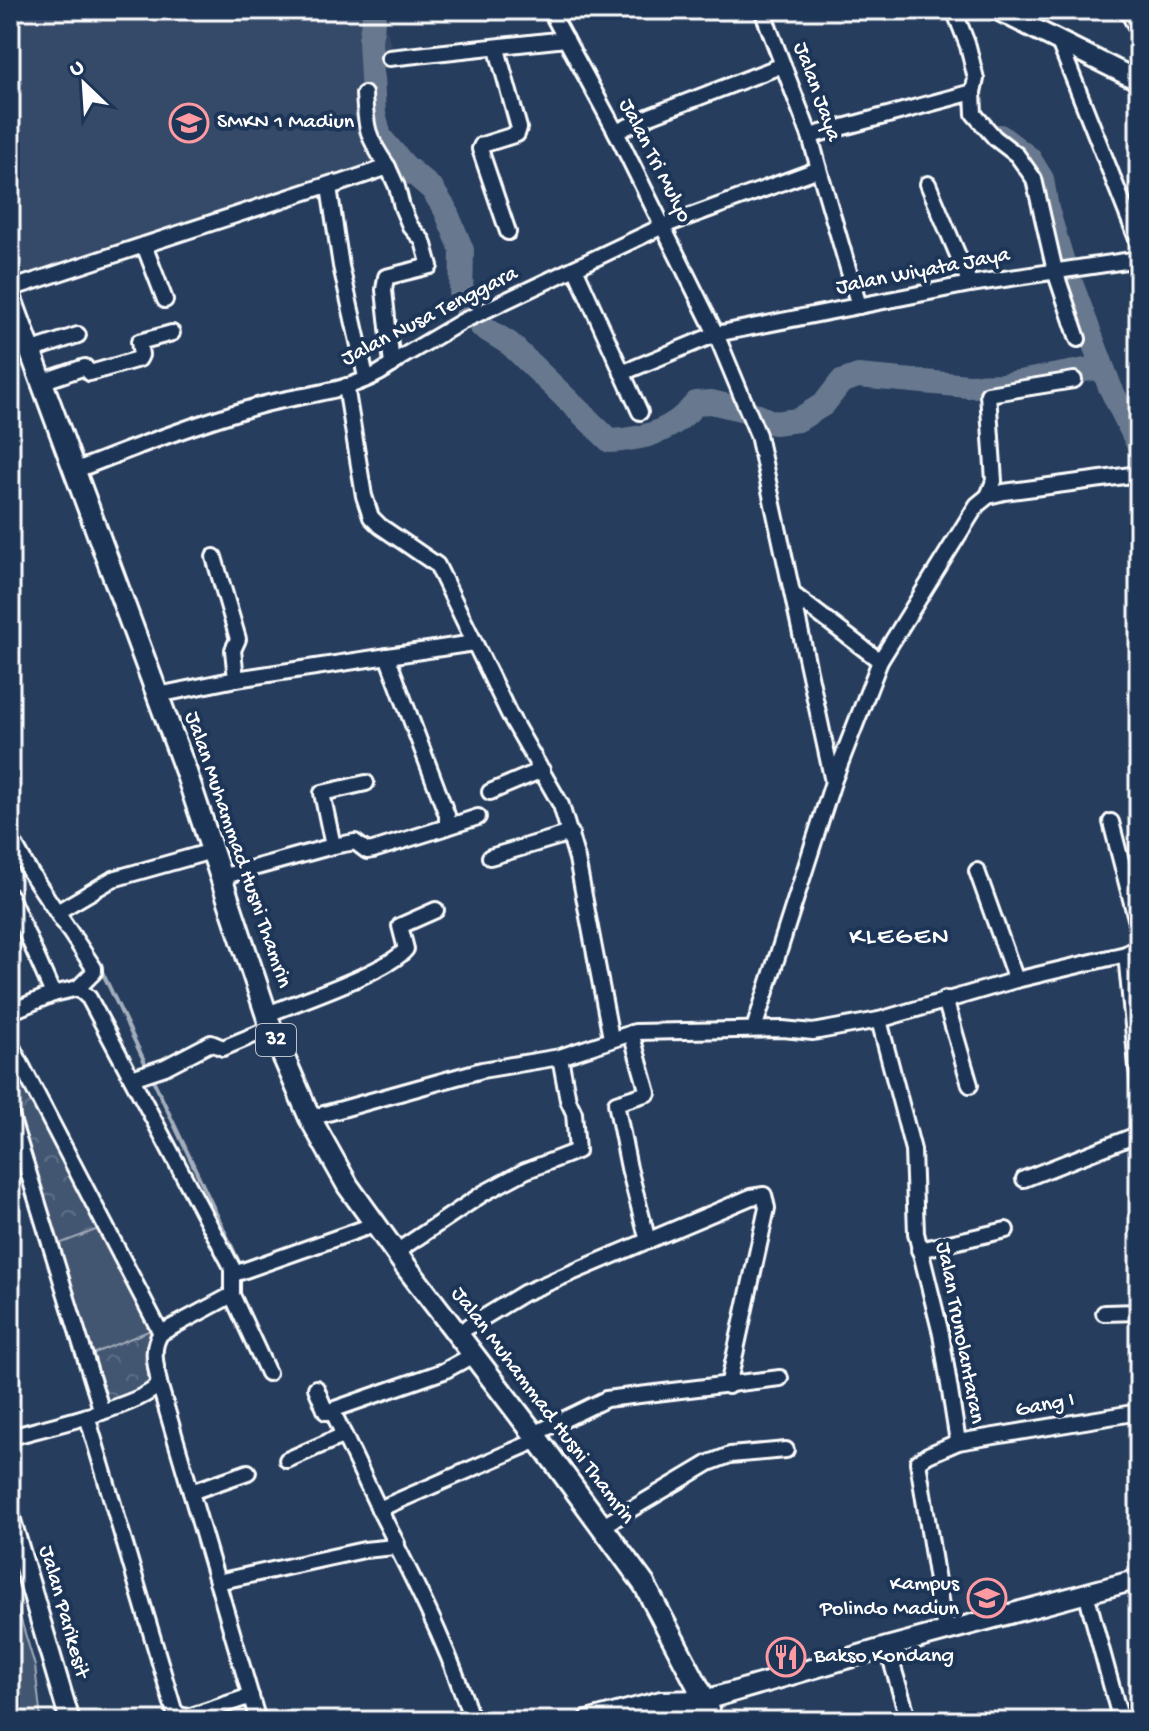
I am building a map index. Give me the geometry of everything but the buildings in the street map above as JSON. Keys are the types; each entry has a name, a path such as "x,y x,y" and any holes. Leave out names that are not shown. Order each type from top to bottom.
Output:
{"highway":[{"name":"Jalan Muhammad Husni Thamrin","path":"10,296 158,695 270,1021 310,1118 348,1186 644,1584 705,1700"},
{"name":"32","path":"705,1700 711,1721"}],"main road":[{"path":"1008,13 1139,81"},
{"name":"Jalan Parikesit","path":"10,1517 70,1721"},
{"path":"660,1721 705,1700 1139,1579"},
{"path":"587,1721 666,1700 705,1700"}],"street":[{"name":"Jalan Tri Mulyo","path":"550,10 663,226 716,334 754,424 833,782"},
{"name":"Jalan Jaya","path":"663,226 819,169 810,136 762,10"},
{"path":"954,10 976,79 974,114 995,138 1017,155 1034,179 1056,270 1078,339"},
{"path":"1127,10 1139,32"},
{"path":"389,58 497,49 566,39"},
{"path":"1059,42 1139,244"},
{"path":"497,49 519,128 517,134 482,145 480,149 508,232"},
{"path":"616,132 783,65"},
{"path":"810,136 973,92"},
{"path":"364,94 364,124 388,167 410,226 423,241 430,266 386,277 384,290 392,365"},
{"path":"10,289 388,167"},
{"path":"819,169 859,306"},
{"path":"333,183 329,187 341,266 366,377"},
{"path":"928,184 970,284"},
{"name":"Jalan Nusa Tenggara","path":"74,471 173,433 263,405 346,386 392,365 463,321 663,226"},
{"path":"144,245 165,300"},
{"name":"Jalan Wiyata Jaya","path":"622,373 716,334 970,284 1139,259"},
{"path":"575,268 640,412"},
{"path":"41,382 85,367 90,373 139,359 139,342 172,333"},
{"path":"30,351 78,335"},
{"path":"754,1029 833,782 880,661 977,505 988,496 994,481 988,394 1074,380"},
{"path":"346,386 364,496 371,517 437,565 509,714 561,805 571,833 611,1038"},
{"path":"988,496 1139,474"},
{"path":"214,557 238,639 233,650 236,679"},
{"path":"794,595 880,661"},
{"path":"158,695 236,679 474,643"},
{"path":"387,656 447,815 447,827"},
{"path":"490,792 542,770"},
{"path":"333,846 322,793 366,783"},
{"path":"221,877 355,842 367,851 373,850 478,817"},
{"path":"1111,822 1139,930"},
{"path":"490,857 571,833"},
{"path":"10,836 28,869 62,909 94,968 83,993"},
{"path":"62,909 113,879 212,851"},
{"path":"977,871 1016,980"},
{"path":"10,896 53,994"},
{"path":"132,1078 165,1067 211,1043 223,1048 270,1021 372,972 406,949 400,926 436,910"},
{"path":"310,1118 482,1070 560,1057 631,1033 754,1029 813,1032 879,1020 1016,980 1126,954 1139,946"},
{"path":"1126,954 1139,1087"},
{"path":"10,1012 53,994 83,993"},
{"path":"83,993 132,1078 232,1267 232,1295 268,1373"},
{"path":"945,999 970,1085"},
{"name":"Jalan Trunolantaran","path":"879,1020 913,1150 919,1250 941,1334 958,1442 921,1458 917,1466 945,1631"},
{"path":"631,1033 648,1093 616,1103 648,1241"},
{"path":"10,1043 161,1333"},
{"path":"396,1252 484,1193 525,1171 577,1151 574,1113 568,1100 560,1057"},
{"path":"10,1113 102,1412"},
{"path":"1024,1179 1139,1134"},
{"path":"458,1333 524,1293 751,1197 764,1195 767,1208 728,1386"},
{"path":"234,1274 376,1224"},
{"path":"919,1250 1006,1230"},
{"path":"232,1295 161,1333 153,1351 159,1383 258,1721"},
{"path":"1104,1313 1139,1312"},
{"path":"316,1388 326,1412 444,1371 473,1355"},
{"path":"379,1509 536,1437 606,1399 780,1378"},
{"path":"10,1437 102,1412 149,1394 159,1383"},
{"path":"332,1410 422,1594 463,1691 472,1721"},
{"name":"Gang I","path":"958,1442 1139,1412"},
{"path":"87,1416 174,1710 188,1717 251,1696"},
{"path":"287,1460 344,1435"},
{"path":"603,1526 709,1463 730,1455 786,1450"},
{"path":"191,1492 248,1472"},
{"path":"217,1582 396,1545"},
{"path":"1086,1593 1121,1721"},
{"path":"887,1647 909,1721"}],"shaded area":[{"name":"SMKN 1 Madiun","path":"49,10 380,10 394,54 361,82 377,165 26,280 10,217 10,22"}],"green space":[{"path":"10,1052 50,1124 151,1330 146,1350 149,1385 105,1405 10,1094"},
{"path":"101,1228 151,1330 90,1355 56,1245"},
{"path":"10,1584 35,1666 41,1721 10,1721"}],"waterway":[{"path":"375,10 370,40 374,114 380,137 405,166 432,189 445,209 462,250 461,300 481,326 510,344 610,441 658,432 678,420 696,403 711,402 745,410 774,423 798,420 824,404 841,382 858,376 968,386 1002,385 1102,367"},
{"path":"1000,136 1029,158 1042,179 1047,209 1062,259 1110,387 1139,446"},
{"path":"26,852 61,905"},
{"path":"98,963 241,1266"}],"place":[{"name":"SMKN 1 Madiun","path":"189,123"},
{"name":"Kampus Polindo Madiun","path":"987,1598"},
{"name":"Bakso Kondang","path":"786,1657"}],"district":[{"name":"KLEGEN","path":"900,938"}]}
